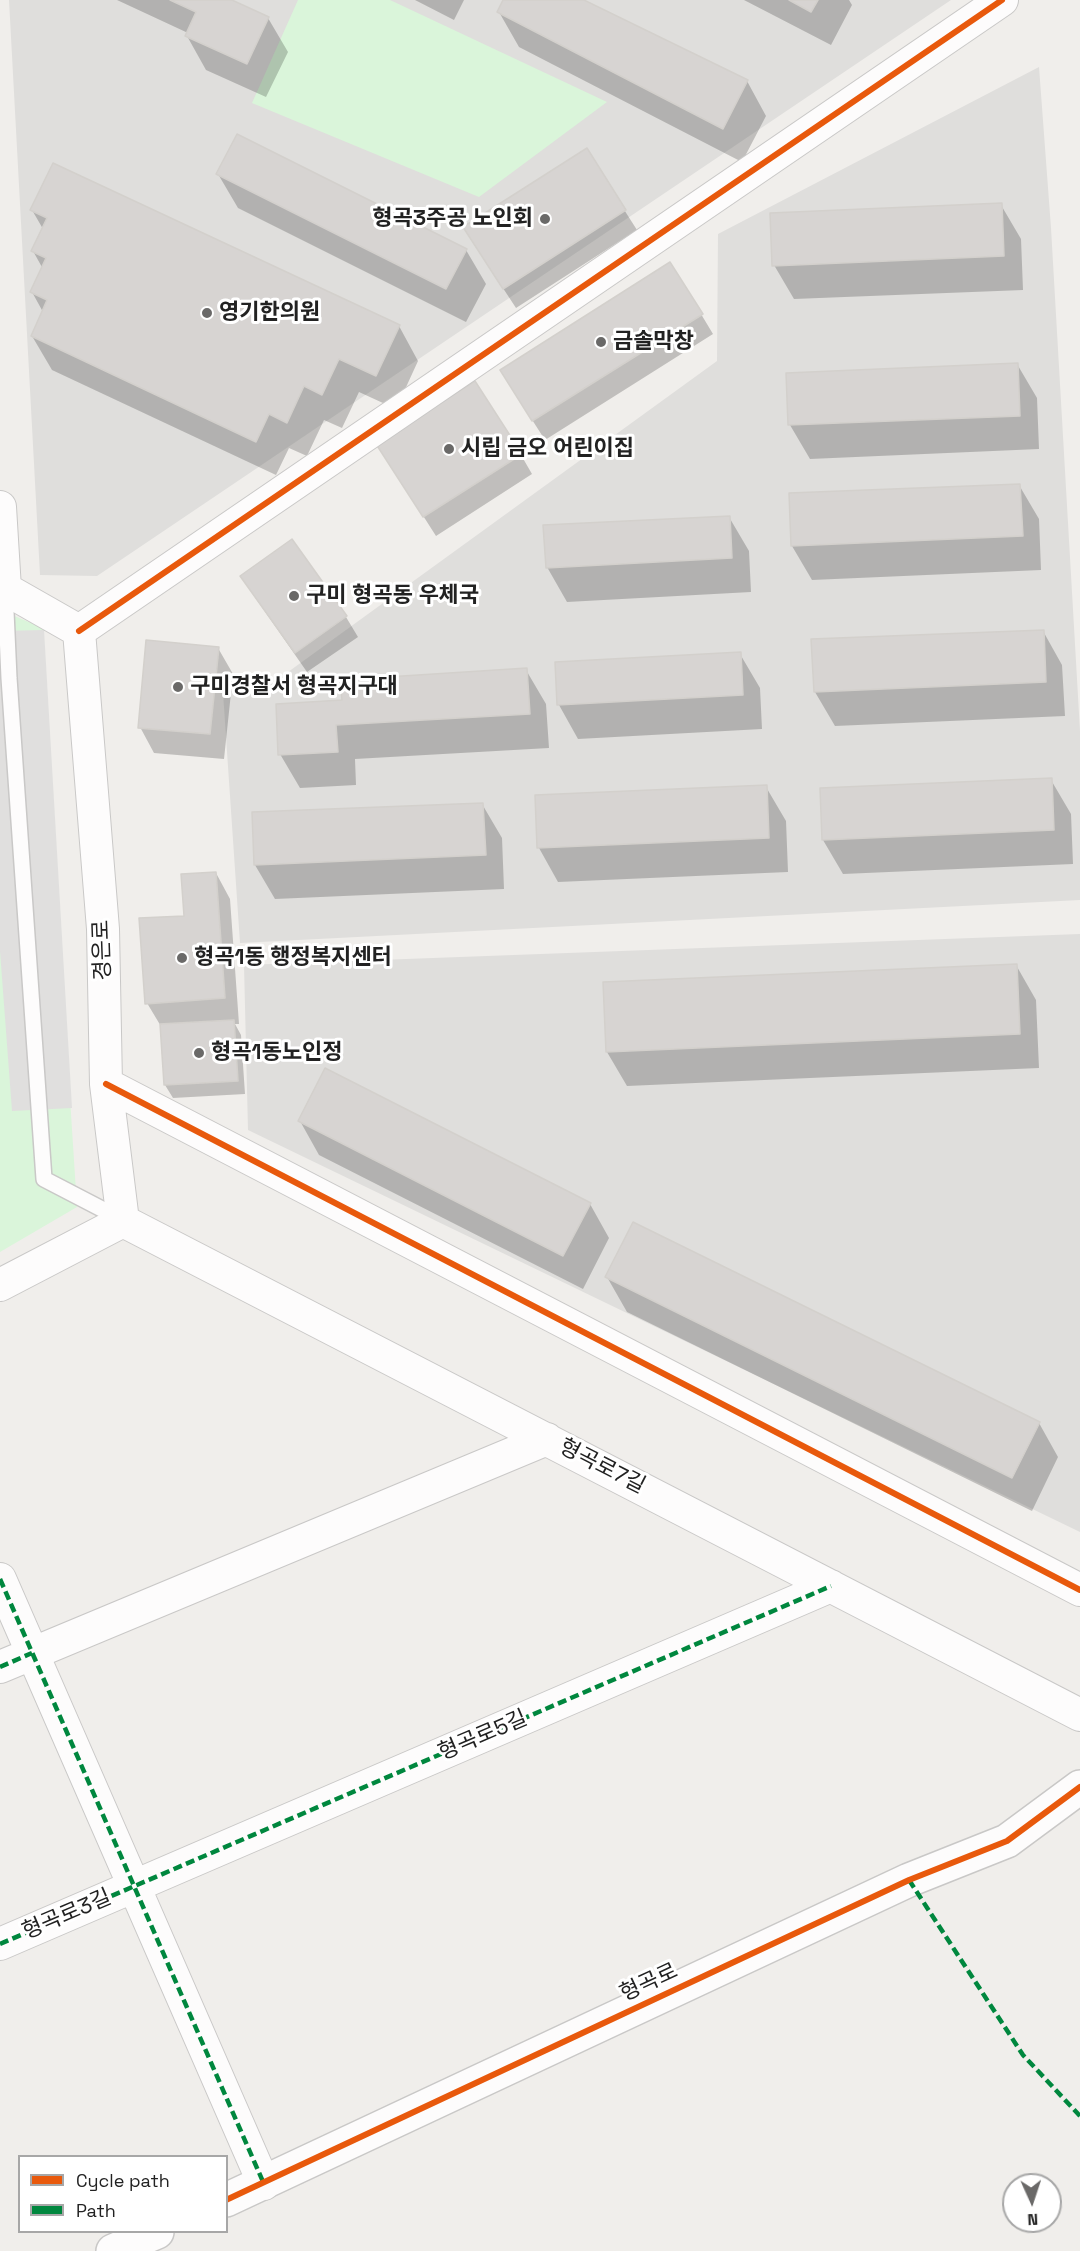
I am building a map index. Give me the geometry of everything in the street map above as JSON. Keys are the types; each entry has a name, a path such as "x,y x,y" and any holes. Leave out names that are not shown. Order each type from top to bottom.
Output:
{"street":[{"path":"0,507 2,588 79,631 1002,0"},
{"name":"경은로","path":"79,631 103,929 106,1084 123,1221"},
{"path":"106,1084 1080,1590"},
{"path":"0,1285 123,1221"},
{"name":"형곡로7길","path":"123,1221 1080,1715"},
{"path":"0,1667 547,1439"},
{"path":"0,1579 264,2184"},
{"name":"형곡로5길","path":"134,1886 831,1586"},
{"name":"형곡로","path":"228,2199 909,1880 1007,1841 1080,1787"},
{"name":"형곡로3길","path":"0,1944 134,1886"},
{"path":"113,2251 154,2233"}],"lane":[{"path":"2,588 44,1179 123,1221"}],"shaded area":[{"path":"9,0 951,0 97,576 40,575"},
{"path":"1039,67 1051,228 1080,731 1080,900 240,943 223,693 277,680 717,361 718,234"},
{"path":"44,630 72,1108 12,1111 0,951 0,631"},
{"path":"1080,934 1080,1532 248,1130 244,965"}],"green space":[{"path":"298,0 390,0 607,102 479,197 252,103"},
{"path":"0,610 48,630 40,632 77,1207 0,1252"}],"building":[{"path":"170,0 232,0 269,17 247,64 185,36 196,12"},
{"path":"503,0 584,0 748,80 723,129 497,12"},
{"path":"789,0 818,0 811,12"},
{"path":"237,134 467,249 446,289 216,174"},
{"name":"형곡3주공 노인회","path":"587,148 626,210 503,289 463,227"},
{"name":"영기한의원","path":"53,163 400,325 376,376 339,359 322,395 304,386 287,423 269,414 256,442 31,336 47,300 30,292 46,258 31,251 47,218 30,210"},
{"path":"1002,203 1004,256 772,266 770,213"},
{"name":"금솔막창","path":"670,262 703,314 532,421 500,370"},
{"path":"1018,363 1020,416 788,425 786,373"},
{"name":"시립 금오 어린이집","path":"475,381 522,454 423,517 376,444"},
{"path":"1020,484 1023,536 791,546 789,493"},
{"path":"730,516 732,558 546,568 543,525"},
{"name":"구미 형곡동 우체국","path":"292,539 347,616 295,653 240,576"},
{"path":"1044,630 1046,682 814,692 811,639"},
{"name":"구미경찰서 형곡지구대","path":"146,640 219,647 210,734 138,728"},
{"path":"741,652 743,695 557,705 555,662"},
{"path":"527,668 530,714 336,725 338,752 278,755 276,704 342,700 340,680"},
{"path":"1052,778 1054,830 822,840 820,788"},
{"path":"767,785 769,838 537,848 535,795"},
{"path":"483,803 486,855 254,865 252,812"},
{"name":"형곡1동 행정복지센터","path":"216,872 225,998 145,1004 139,918 184,916 181,874"},
{"path":"1017,964 1020,1034 606,1052 603,982"},
{"name":"형곡1동노인정","path":"234,1020 238,1081 164,1085 160,1024"},
{"path":"325,1068 591,1203 563,1256 298,1121"},
{"path":"633,1222 1040,1422 1012,1478 605,1277"}],"marked path":[{"path":"0,1579 264,2184"},
{"path":"0,1944 831,1586"},
{"path":"0,1667 32,1653"},
{"path":"909,1880 1023,2055 1080,2116"}],"cycle path":[{"path":"79,631 1002,0"},
{"path":"106,1084 1080,1590"},
{"path":"228,2199 909,1880 1007,1841 1080,1787"}],"place":[{"name":"형곡3주공 노인회","path":"545,219"},
{"name":"영기한의원","path":"207,313"},
{"name":"금솔막창","path":"601,342"},
{"name":"시립 금오 어린이집","path":"449,449"},
{"name":"구미 형곡동 우체국","path":"294,596"},
{"name":"구미경찰서 형곡지구대","path":"178,687"},
{"name":"형곡1동 행정복지센터","path":"182,958"},
{"name":"형곡1동노인정","path":"199,1053"}]}
